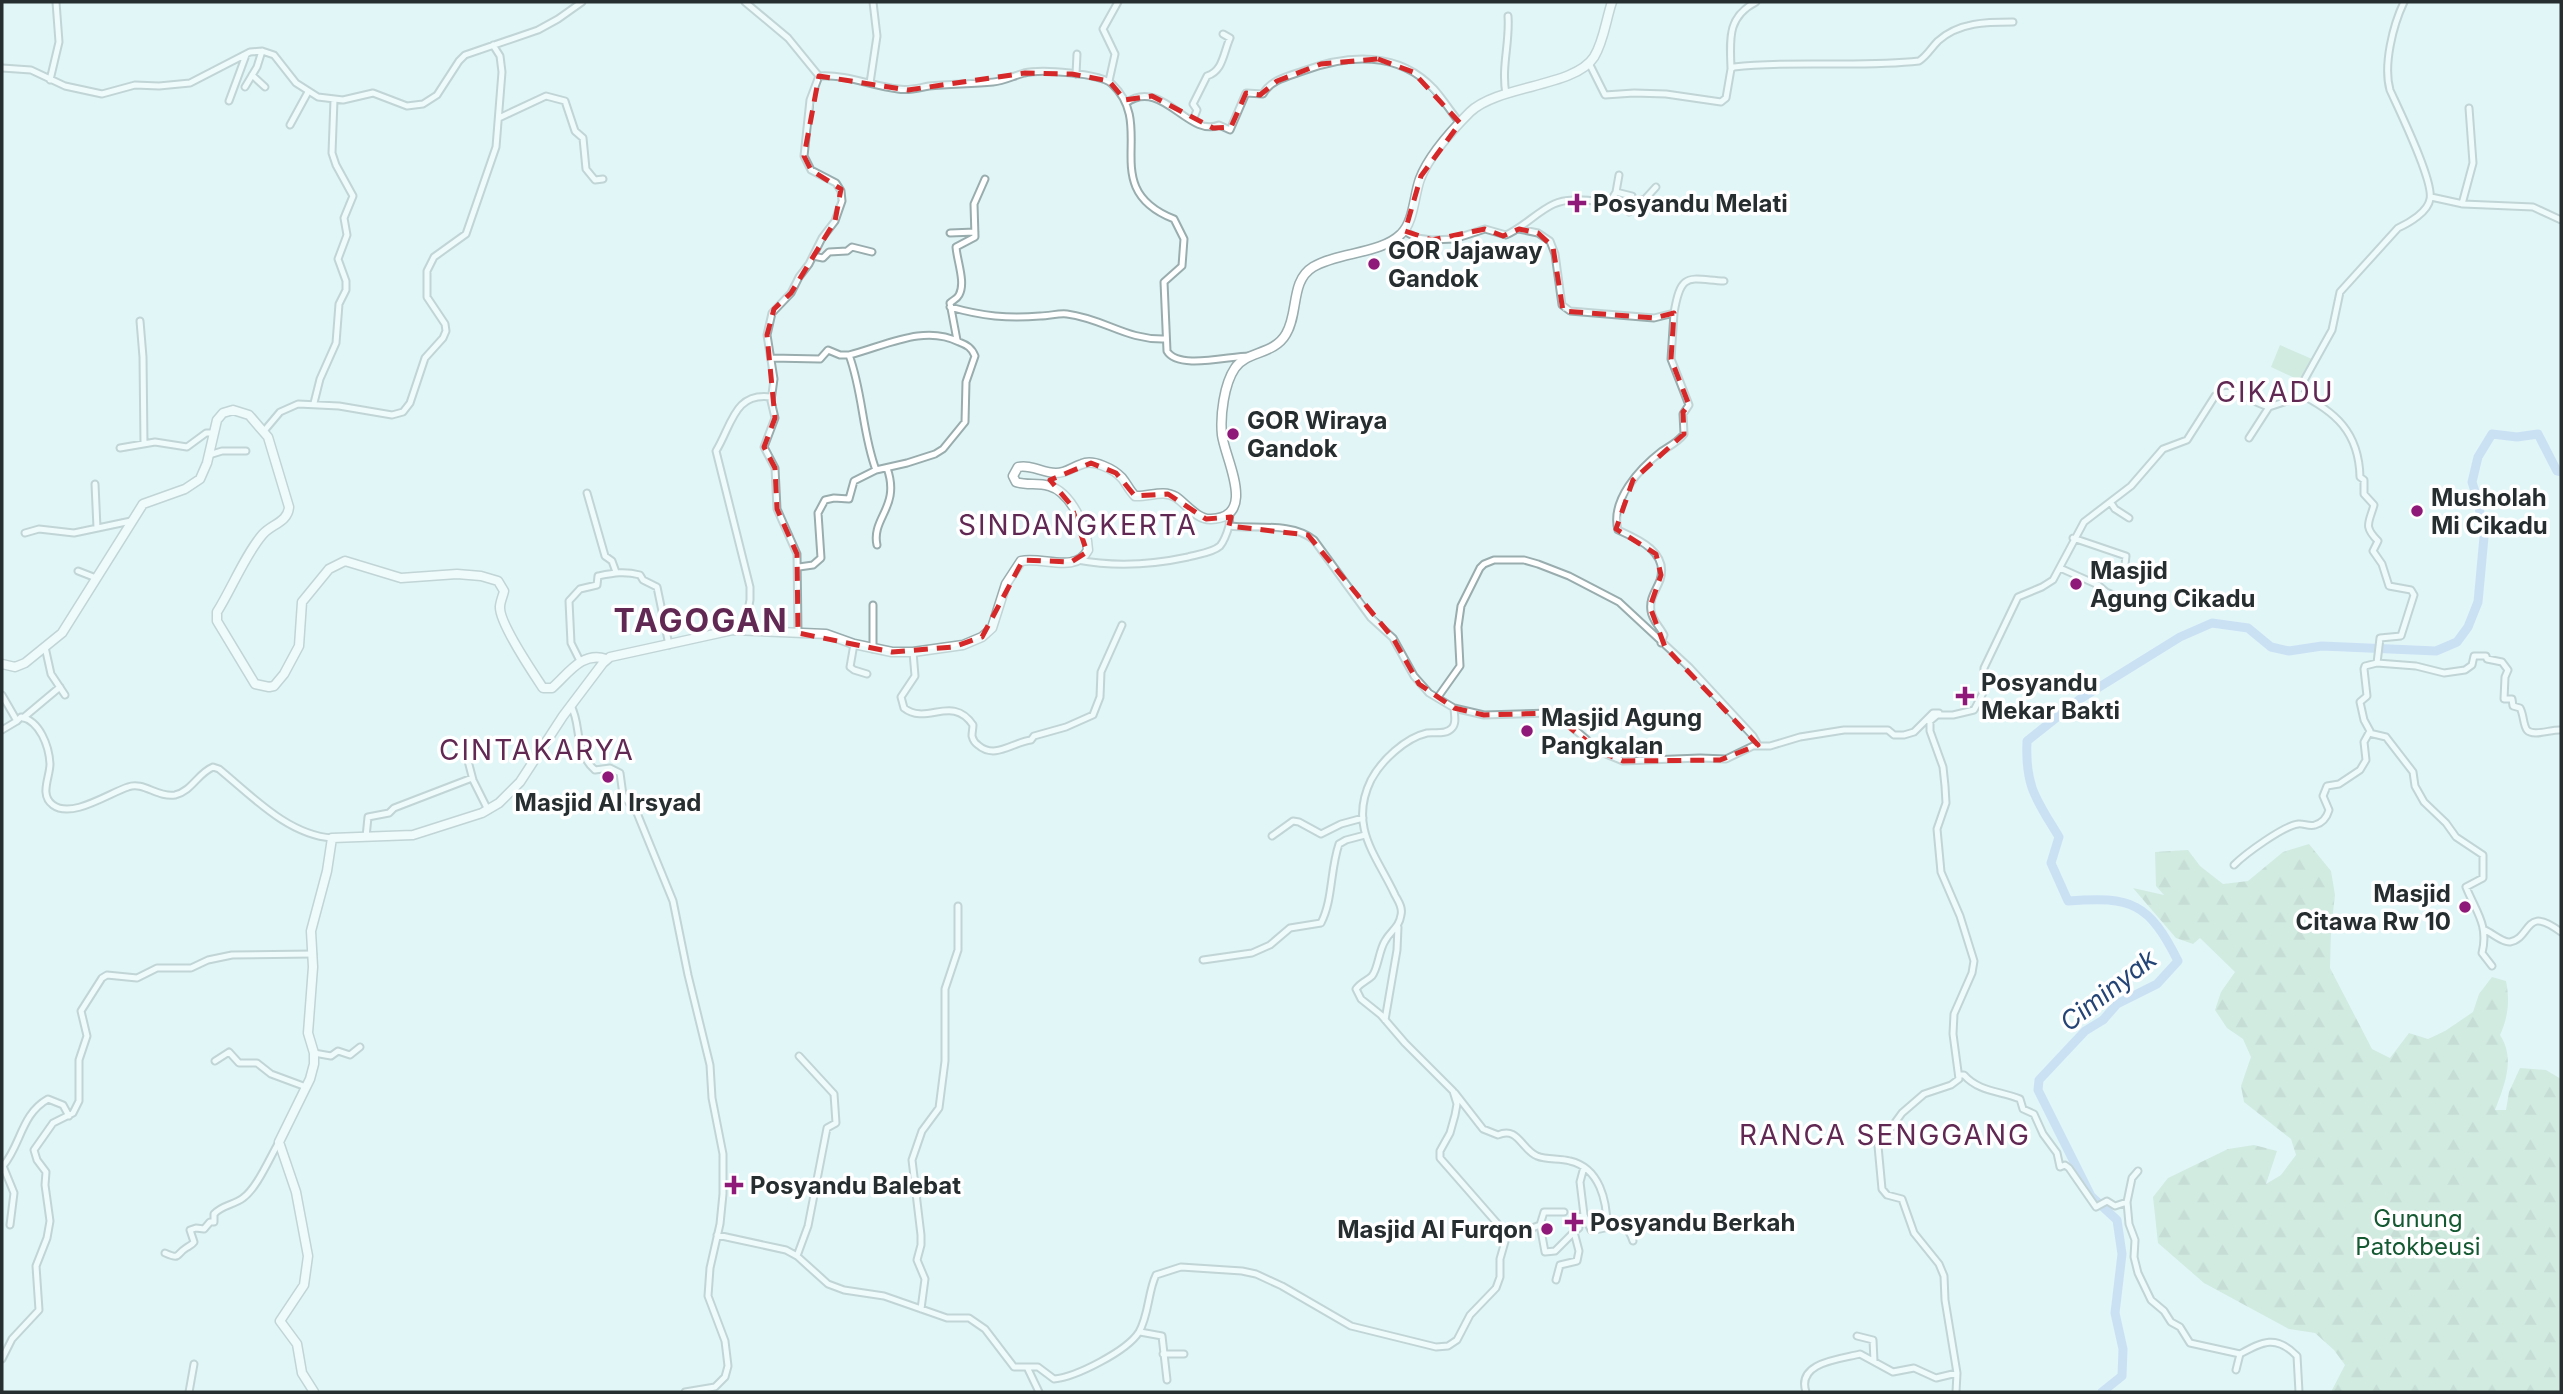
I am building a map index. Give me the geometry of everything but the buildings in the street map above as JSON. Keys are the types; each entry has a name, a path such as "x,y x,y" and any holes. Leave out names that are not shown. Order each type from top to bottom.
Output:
{"main road":[{"path":"2,664 18,666 67,627 146,501 185,489 200,479 220,416 233,410 249,415 264,431 271,444 289,511 284,519 261,536 217,617 255,684 269,687 284,674 299,646 302,603 329,569 345,561 401,578 457,573 493,579 504,588 501,617 543,688 552,688 580,662 592,657 606,659 722,631 826,634 873,649 913,652 963,645 988,633 997,619 1006,584 1021,561 1064,563 1077,561 1085,555 1088,545 1072,505 1060,491 1049,485 1016,482 1013,476 1018,467 1028,466 1057,473 1091,463 1116,473 1135,496 1168,494 1206,519 1214,519 1230,512 1236,501 1237,488 1222,434 1225,401 1236,366 1274,347 1287,333 1302,276 1331,259 1386,243 1404,230 1421,176 1460,123 1472,110 1506,94 1571,74 1589,63 1597,51 1612,2"},
{"path":"314,1392 302,1373 297,1345 280,1321 304,1285 308,1256 296,1192 279,1142 312,1072 314,1053 308,1033 308,1020 313,954 312,924 327,871 332,838 401,837 422,833 488,810 504,799 520,782 606,659"}],"street":[{"path":"50,80 59,42 56,2"},
{"path":"2,68 31,70 65,86 103,94 135,85 186,84 246,54 262,51 274,55 294,82 308,92 334,100 373,93 404,105 423,104 437,95 461,58 538,30 582,2"},
{"path":"745,2 788,38 819,76"},
{"path":"870,83 877,36 873,2"},
{"path":"1109,81 1115,54 1103,29 1118,2"},
{"path":"1589,63 1605,95 1666,94 1721,102 1726,98 1731,68 1731,28 1745,7 1756,2"},
{"path":"2249,438 2269,407 2290,400 2297,393 2332,330 2340,292 2398,229 2426,208 2431,197 2425,173 2387,79 2393,31 2404,2"},
{"path":"1506,94 1503,78 1508,16"},
{"path":"1731,68 1777,63 1919,61 1938,41 1961,28 1980,23 2013,22"},
{"path":"1193,120 1197,110 1193,104 1203,83 1207,76 1220,68 1230,38 1223,34"},
{"path":"264,431 281,412 299,404 314,403 392,415 402,412 410,403 425,358 446,331 445,324 427,297 427,271 434,257 468,229 496,147 502,72 500,56 493,45"},
{"path":"245,88 261,59 262,51"},
{"path":"229,102 246,54"},
{"path":"1076,74 1077,54"},
{"path":"1126,103 1132,98 1152,96 1210,128 1219,125 1231,130 1246,93 1263,94 1267,87 1277,81 1321,64 1364,58 1389,62 1413,72 1433,89 1460,123"},
{"path":"819,76 841,76 908,90 1000,81 1024,73 1076,74 1109,81 1126,103 1131,131 1132,179 1143,201 1174,219 1184,239 1182,266 1164,282 1165,339 1170,356 1179,360 1196,361 1254,356"},
{"path":"253,75 265,87"},
{"path":"798,633 796,597 799,567 793,540 777,509 775,468 764,447 775,418 771,397 774,379 767,335 772,313 791,293 822,238 835,221 842,198 836,183 811,170 804,156 810,100 819,76"},
{"path":"290,125 308,92"},
{"path":"499,118 547,96 565,100 575,131 583,138 589,173 595,180 603,179"},
{"path":"314,403 320,379 336,343 339,304 346,290 346,281 338,259 347,235 344,218 353,196 332,153 334,100"},
{"path":"2462,204 2473,163 2469,108"},
{"path":"1404,230 1417,238 1440,240 1454,239 1480,229 1489,229 1503,236 1519,229 1556,203 1578,200 1610,202 1616,192 1619,175"},
{"path":"957,340 950,307 950,301 959,296 962,272 956,247 973,239 974,204 985,179"},
{"path":"1631,202 1645,199 1656,187"},
{"path":"1616,192 1631,195 1629,212"},
{"path":"2431,197 2462,204 2533,207 2561,220"},
{"path":"1519,229 1538,233 1550,241 1555,254 1559,296 1564,308 1570,311 1654,318 1674,313"},
{"path":"950,233 975,232"},
{"path":"813,256 824,258 829,252 845,252 852,247 872,252"},
{"path":"1661,643 1664,635 1651,615 1650,607 1661,575 1656,554 1645,543 1618,530 1617,512 1633,480 1645,466 1684,434 1683,414 1689,405 1671,359 1674,313 1681,286 1687,280 1698,278 1724,281"},
{"path":"950,307 989,317 1074,315 1097,320 1126,334 1165,339"},
{"path":"140,321 144,357 144,444"},
{"path":"771,358 820,359 827,350 849,355 925,334 941,334 957,340 970,348 975,356 966,382 963,426 935,454 876,470 854,481 849,499 825,500 818,513 821,558 813,565 799,567"},
{"path":"849,355 855,369 867,443 876,470"},
{"path":"1229,526 1290,530 1308,535 1371,618 1397,644 1419,684 1454,708 1484,715 1551,713 1566,722 1601,752 1623,761 1700,758 1726,760 1758,745 1770,746 1800,737 1844,730 1888,730 1894,735 1904,736 1914,732 1933,713 1953,715 1974,710 1984,691 1984,667 2018,597 2048,584 2056,576 2073,538 2084,522 2131,486 2160,452 2187,439 2219,393 2232,392 2269,407"},
{"path":"2297,393 2320,405 2352,437 2359,452 2364,494 2374,505 2368,524 2370,535 2378,541 2373,551 2382,564 2389,586 2414,592 2400,638 2379,639 2377,663"},
{"path":"744,630 750,587 716,451 741,402 755,396 771,397"},
{"path":"120,448 155,442 187,447 205,433 214,433"},
{"path":"209,455 222,451 246,451"},
{"path":"877,545 876,533 892,495 887,468"},
{"path":"94,484 97,528"},
{"path":"587,493 601,546 616,572"},
{"path":"2110,503 2129,517"},
{"path":"1077,561 1146,565 1214,550 1220,545 1229,526 1230,512"},
{"path":"25,533 38,529 74,533 131,521"},
{"path":"2073,538 2126,556 2124,573"},
{"path":"1438,697 1460,666 1458,627 1464,598 1479,568 1494,560 1524,560 1569,576 1619,602 1697,676 1753,736 1758,745"},
{"path":"2060,568 2098,584 2106,592 2127,601"},
{"path":"78,571 96,578"},
{"path":"580,662 571,643 569,601 580,589 596,586 598,576 616,572 640,575 643,580 657,587 669,645"},
{"path":"873,605 873,649"},
{"path":"913,652 915,676 901,697 904,708 918,714 953,710 960,712 973,725 975,743 986,751 995,751 1093,715 1100,697 1101,672 1122,625"},
{"path":"854,645 850,667 867,674"},
{"path":"45,647 51,674 65,695"},
{"path":"2370,733 2360,702 2367,696 2365,666 2377,663 2416,666 2444,673 2465,670 2472,665 2474,656 2497,660 2508,670 2504,699 2512,699 2513,706 2520,708 2529,733 2561,730"},
{"path":"2,730 60,687"},
{"path":"2,695 20,719 33,722 44,741 50,766 45,788 50,802 55,806 64,809 77,807 133,786 152,792 176,794 185,791 205,771 213,767 290,824 317,837 332,838"},
{"path":"571,706 575,713 579,742 591,768 599,771 610,768 620,773 623,795 637,813 673,901 708,1054 724,1171 708,1296 726,1341 728,1360 727,1372 720,1383 709,1389 685,1392"},
{"path":"1385,1020 1402,909 1373,857 1365,835 1363,818 1367,788 1379,768 1400,748 1420,736 1451,730 1455,722 1454,708"},
{"path":"1942,714 1933,718 1929,726 1943,767 1945,786 1945,803 1937,829 1941,872 1960,916 1974,961 1972,973 1954,1014 1960,1076"},
{"path":"2234,865 2254,848 2288,828 2298,824 2314,825 2326,818 2329,810 2323,799 2323,792 2329,784 2339,784 2360,770 2366,760 2364,742 2370,733"},
{"path":"2370,733 2386,737 2413,772 2415,786 2424,802 2456,837 2483,855 2483,878 2466,887 2485,930 2482,953 2492,966"},
{"path":"467,757 472,778 488,810"},
{"path":"366,837 368,817 389,813 394,808 472,778"},
{"path":"1272,836 1293,821 1298,821 1321,834 1341,824 1363,818"},
{"path":"1203,960 1252,953 1270,945 1290,928 1321,923 1327,907 1339,844 1365,835"},
{"path":"921,1309 925,1279 917,1260 921,1245 912,1160 922,1131 939,1108 945,1061 945,989 958,950 958,905"},
{"path":"2485,930 2508,942 2535,921 2541,920 2561,932"},
{"path":"1398,927 1385,940 1374,974 1356,989 1361,999 1385,1020 1463,1101 1483,1129 1498,1135 1507,1132 1514,1134 1526,1150 1537,1156 1567,1160 1584,1167 1593,1175 1606,1206 1607,1227"},
{"path":"2,1359 12,1339 39,1310 36,1266 47,1238 50,1212 45,1185 46,1172 37,1160 35,1147 52,1123 75,1111 80,1096 79,1060 87,1036 81,1011 103,976 137,978 157,968 191,968 208,960 232,955 313,954"},
{"path":"314,1053 331,1056 338,1051 350,1055 360,1047"},
{"path":"215,1061 229,1052 239,1063 257,1063 271,1074 306,1087"},
{"path":"797,1256 813,1204 827,1128 836,1124 834,1094 799,1056"},
{"path":"1956,1392 1957,1373 1943,1271 1914,1233 1902,1199 1887,1195 1882,1189 1878,1155 1881,1140 1902,1114 1924,1094 1951,1085 1964,1075 1969,1081 1986,1090 2005,1092 2020,1099 2024,1109 2036,1116 2040,1129 2057,1153 2060,1167 2067,1166 2089,1200 2099,1207 2106,1201 2115,1206 2127,1202"},
{"path":"717,1235 786,1250 797,1256 828,1284 844,1290 884,1296 947,1318 969,1318 985,1329 1012,1366 1038,1367 1050,1377 1059,1379 1101,1361 1128,1345 1140,1332 1156,1275 1181,1267 1242,1271 1256,1275 1282,1286 1351,1326 1436,1348 1448,1346 1457,1340 1465,1322 1478,1304 1496,1288 1506,1238 1503,1230 1440,1158 1440,1151 1453,1126 1457,1104 1453,1091"},
{"path":"10,1225 14,1194 2,1166 12,1155 23,1127 34,1109 48,1099 63,1105 69,1116"},
{"path":"165,1253 179,1256 194,1242 191,1229 204,1229 210,1222 214,1222 218,1209 241,1200 251,1191 279,1142"},
{"path":"1584,1167 1580,1182 1584,1215 1591,1230 1624,1226 1633,1241"},
{"path":"2137,1171 2132,1178 2127,1202 2129,1224 2135,1240 2134,1257 2138,1273 2151,1300 2164,1311 2171,1322 2183,1330 2193,1345 2240,1354 2264,1342 2283,1345 2297,1356 2299,1392"},
{"path":"1564,1212 1544,1212 1540,1225 1545,1252 1555,1251 1579,1228 1578,1217 1584,1215"},
{"path":"1506,1238 1540,1225"},
{"path":"1556,1280 1560,1265 1577,1261 1579,1251 1574,1231"},
{"path":"1140,1332 1161,1336 1167,1380"},
{"path":"1857,1336 1873,1340 1874,1362"},
{"path":"1163,1354 1184,1354"},
{"path":"1806,1392 1804,1381 1810,1371 1819,1365 1860,1354 1893,1372 1914,1368 1936,1378 1957,1373"},
{"path":"2236,1370 2240,1354"},
{"path":"189,1392 194,1364"},
{"path":"1027,1367 1038,1389 1050,1377"}],"highlighted area":[{"path":"1378,59 1413,72 1460,123 1421,176 1405,231 1432,240 1485,229 1503,236 1519,229 1538,233 1553,247 1563,311 1654,318 1674,313 1671,359 1689,405 1683,412 1684,434 1633,480 1616,529 1656,554 1661,575 1650,607 1665,647 1758,745 1720,760 1623,761 1601,752 1551,713 1484,715 1454,708 1419,684 1393,638 1308,535 1229,526 1231,517 1206,519 1168,494 1135,496 1116,473 1091,463 1050,480 1071,505 1087,552 1071,562 1023,560 982,637 953,647 892,652 798,633 797,554 777,509 775,468 764,447 775,418 767,335 774,309 791,293 835,221 841,189 811,170 804,156 819,76 908,90 1025,73 1072,74 1109,81 1125,100 1152,96 1213,128 1231,127 1246,93 1260,95 1277,81 1321,64"}],"green space":[{"path":"2280,345 2312,359 2301,381 2271,367"},
{"name":"Gunung Patokbeusi","path":"2309,844 2331,871 2335,895 2330,968 2372,1049 2390,1058 2409,1033 2428,1039 2445,1031 2473,1012 2479,994 2492,977 2506,981 2508,995 2508,1009 2500,1035 2507,1053 2507,1072 2495,1110 2506,1110 2509,1092 2520,1068 2546,1070 2561,1079 2561,1392 2331,1392 2345,1365 2334,1350 2315,1333 2289,1329 2204,1283 2158,1243 2153,1197 2168,1178 2228,1149 2254,1145 2277,1151 2266,1184 2281,1175 2296,1155 2291,1139 2244,1102 2241,1086 2251,1057 2243,1039 2227,1028 2215,1010 2221,992 2235,972 2200,938 2193,944 2176,938 2133,888 2164,895 2156,886 2155,852 2188,850 2200,866 2223,884 2248,881 2283,852"}],"waterway":[{"name":"Ciminyak","path":"2102,1392 2122,1376 2123,1349 2115,1313 2122,1254 2117,1220 2091,1196 2038,1090 2039,1080 2085,1031 2103,1020 2117,1004 2157,984 2178,961 2158,926 2136,907 2108,900 2068,901 2051,863 2059,837 2030,782 2027,741 2080,699 2180,637 2212,623 2248,628 2271,647 2289,651 2322,646 2436,651 2457,642 2468,627 2478,602 2484,537 2472,482 2478,457 2492,434 2517,437 2538,434 2557,471 2561,472"}],"place":[{"name":"Posyandu Melati","path":"1577,203"},
{"name":"GOR Jajaway Gandok","path":"1374,264"},
{"name":"GOR Wiraya Gandok","path":"1233,434"},
{"name":"Musholah Mi Cikadu","path":"2417,511"},
{"name":"Masjid Agung Cikadu","path":"2076,584"},
{"name":"Posyandu Mekar Bakti","path":"1965,696"},
{"name":"Masjid Agung Pangkalan","path":"1527,731"},
{"name":"Masjid Al Irsyad","path":"608,777"},
{"name":"Masjid Citawa Rw 10","path":"2465,907"},
{"name":"Posyandu Balebat","path":"734,1185"},
{"name":"Posyandu Berkah","path":"1574,1222"},
{"name":"Masjid Al Furqon","path":"1547,1229"}],"district":[{"name":"CIKADU","path":"2275,392"},
{"name":"SINDANGKERTA","path":"1078,525"},
{"name":"TAGOGAN","path":"701,620"},
{"name":"CINTAKARYA","path":"537,750"},
{"name":"RANCA SENGGANG","path":"1885,1135"}]}
